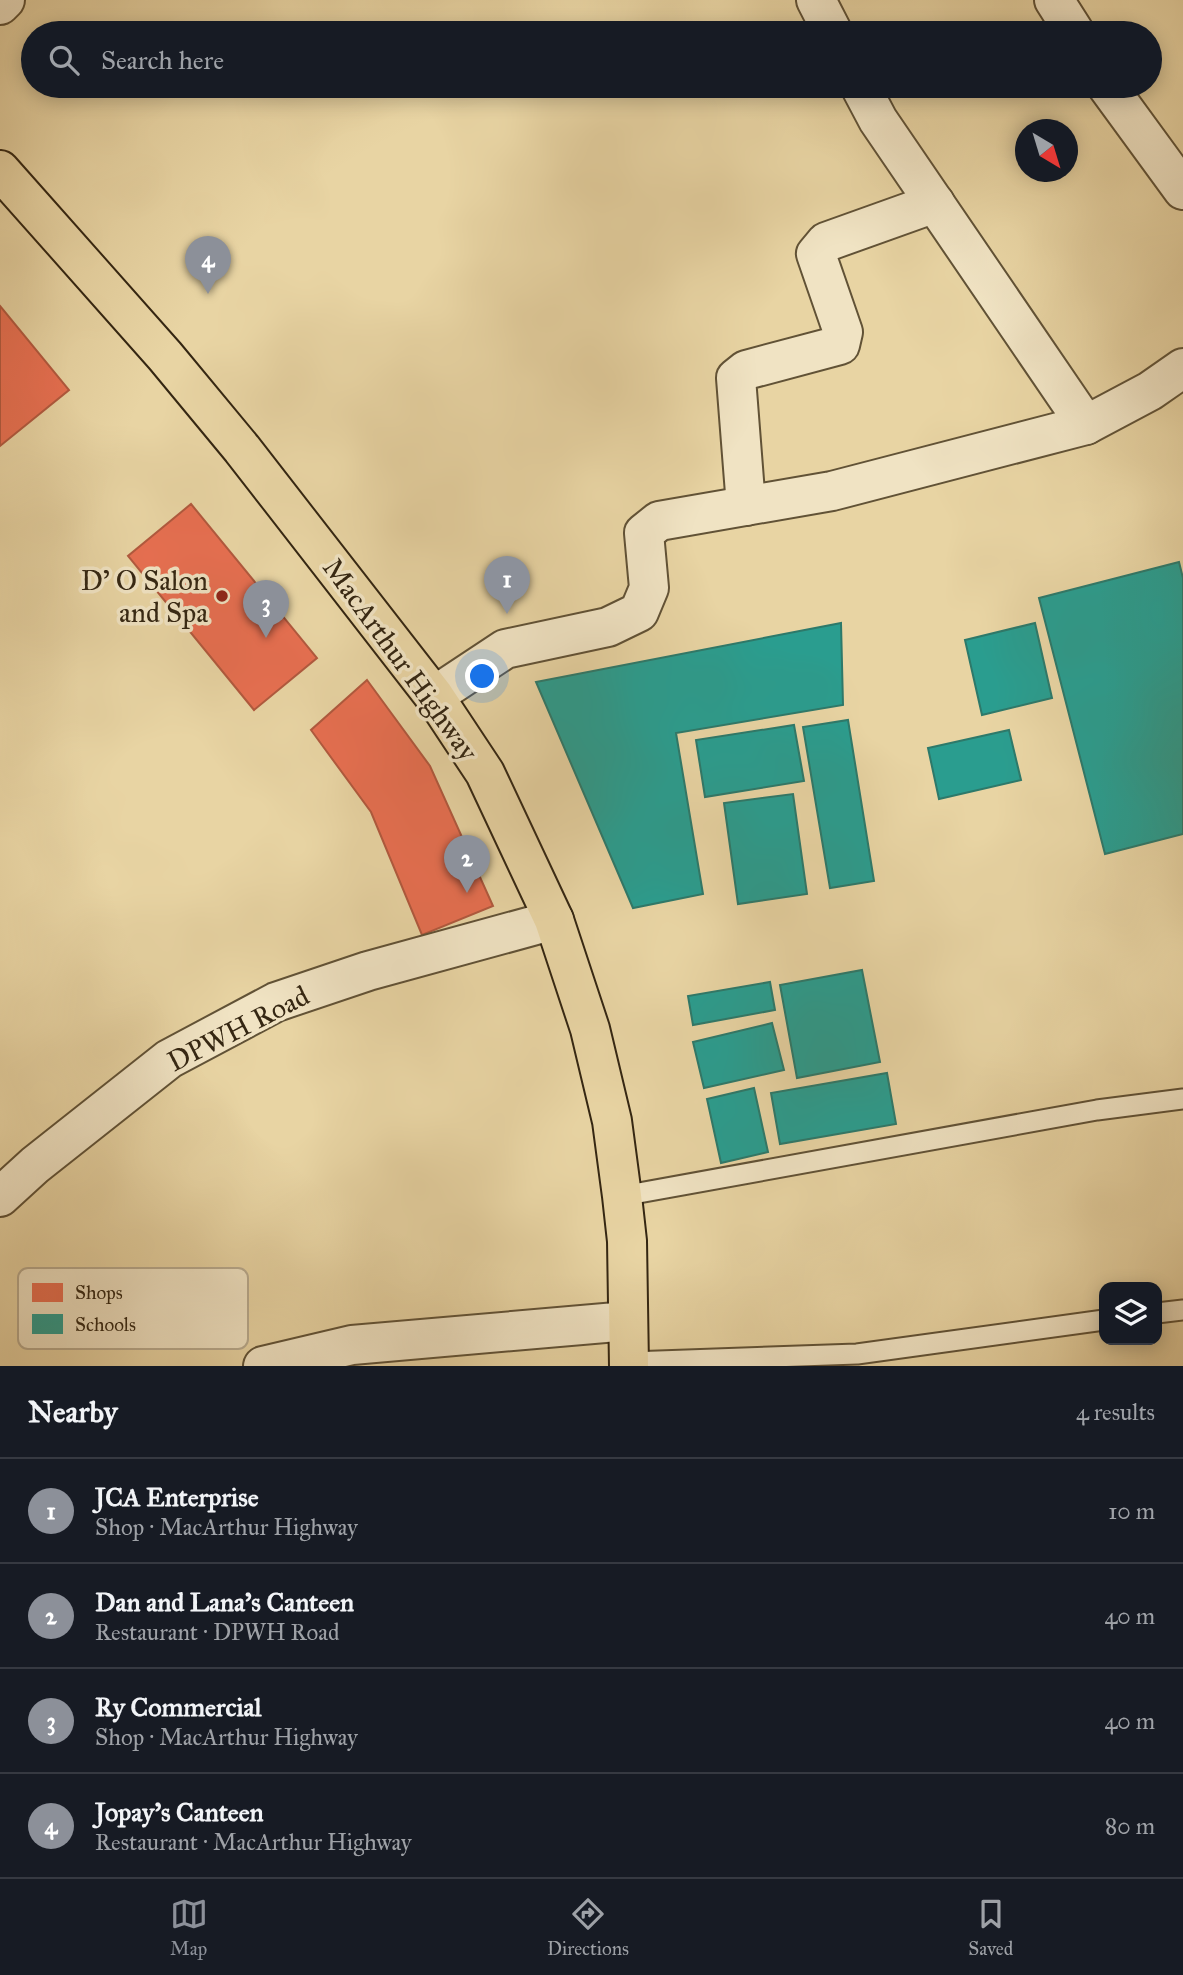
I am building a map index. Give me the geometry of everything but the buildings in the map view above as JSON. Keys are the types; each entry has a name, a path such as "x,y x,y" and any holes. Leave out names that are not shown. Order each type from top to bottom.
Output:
{"main road":[{"name":"MacArthur Highway","path":"0,170 208,407 434,696 485,773 554,919 590,1029 612,1121 622,1196 627,1241 630,1364"}],"street":[{"path":"0,5 5,0"},
{"path":"816,0 827,21"},
{"path":"1054,0 1067,21"},
{"path":"866,98 878,120 1086,425"},
{"path":"1116,98 1183,190"},
{"path":"746,506 736,378 746,370 840,345 843,332 816,254 826,242 935,203"},
{"path":"434,696 505,649 608,627 639,612 649,588 643,533 659,521 832,491 1086,425 1150,391 1183,368"},
{"name":"DPWH Road","path":"0,1197 35,1165 169,1059 276,1002 368,971 554,919"},
{"path":"263,1366 352,1345 628,1321"}],"lane":[{"path":"622,1196 1058,1117 1183,1099"},
{"path":"1162,1312 1183,1310"},
{"path":"630,1364 856,1354 1099,1321"}],"place":[{"name":"Jopay's Canteen","path":"208,294"},
{"name":"D' O Salon and Spa","path":"222,596"},
{"name":"JCA Enterprise","path":"507,614"},
{"name":"Ry Commercial","path":"266,638"},
{"name":"Dan and Lana's Canteen","path":"467,893"}]}
